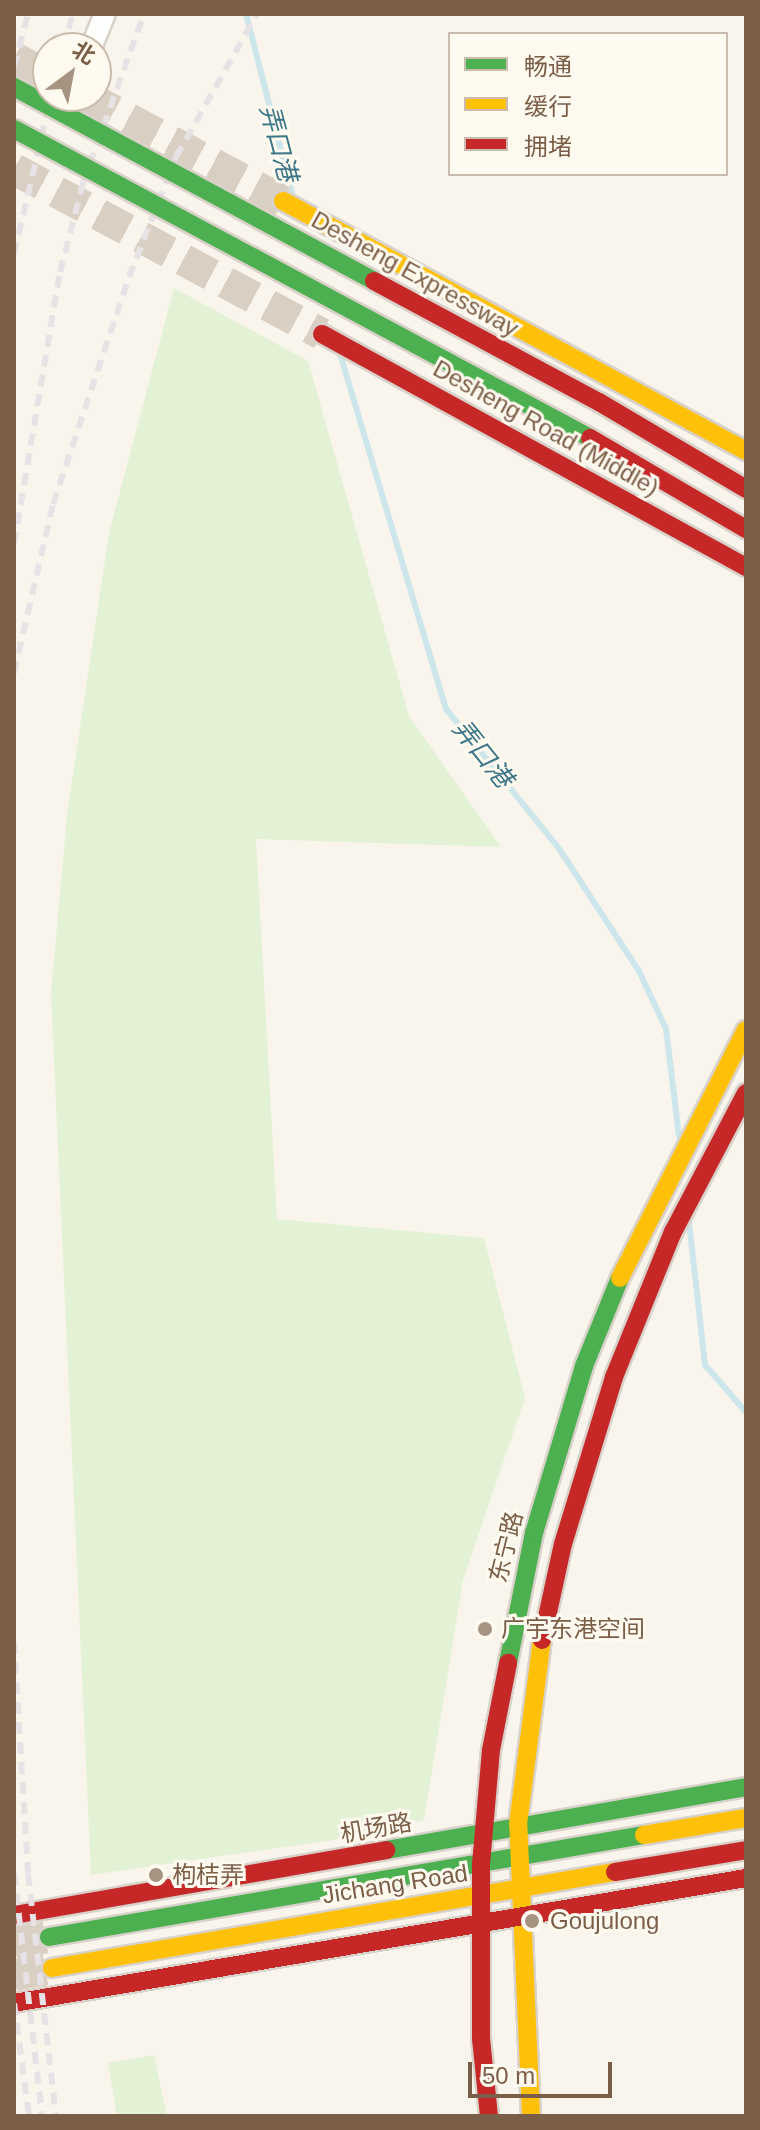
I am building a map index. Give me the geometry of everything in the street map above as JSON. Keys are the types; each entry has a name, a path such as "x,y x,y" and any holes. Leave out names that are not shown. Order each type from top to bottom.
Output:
{"main road":[{"name":"Desheng Expressway","path":"14,87 460,326 746,489"},
{"path":"14,129 572,428 746,529"},
{"path":"283,201 746,451"},
{"name":"Desheng Road (Middle)","path":"322,334 746,567"},
{"name":"东宁路","path":"489,2116 478,1923 481,1864 491,1750 534,1533 584,1366 636,1238 746,1030"},
{"path":"531,2116 518,1914 518,1824 542,1639 563,1544 614,1377 651,1285 743,1097"},
{"name":"机场路","path":"14,1915 518,1824 746,1787"},
{"path":"49,1937 746,1818"},
{"name":"Jichang Road","path":"52,1968 746,1850"},
{"path":"14,2003 518,1914 746,1878"}],"green space":[{"path":"174,288 308,361 409,716 501,847 256,839 277,1219 484,1238 525,1398 463,1580 424,1820 367,1835 91,1875 51,994 67,815 109,533"},
{"path":"154,2055 167,2116 117,2116 108,2063"}],"waterway":[{"name":"弄口港","path":"246,14 292,193"},
{"name":"弄口港","path":"341,357 446,709 560,850 639,971 666,1029 679,1136"},
{"name":"弄口港","path":"689,1222 705,1365 746,1412"}],"tunnel":[{"path":"14,58 32,68"},
{"path":"112,110 283,201"},
{"path":"14,169 322,334"},
{"path":"14,1943 49,1937"},
{"path":"14,1975 52,1968"}],"railway":[{"path":"14,67 28,14"},
{"path":"68,32 73,14"},
{"path":"14,544 60,272 83,183 144,14"},
{"path":"14,673 53,504 129,277 176,157 257,14"},
{"path":"14,254 47,112"},
{"path":"14,1642 28,1874 56,2116"},
{"path":"14,1873 42,2116"},
{"path":"14,2003 29,2116"}],"traffic: fast":[{"path":"14,87 374,281"},
{"path":"14,129 590,438"},
{"path":"508,1663 534,1533 584,1366 620,1278"},
{"path":"386,1850 746,1787"},
{"path":"49,1937 644,1835"}],"traffic: slow":[{"path":"283,201 746,451"},
{"path":"620,1278 746,1030"},
{"path":"531,2116 518,1824 542,1640"},
{"path":"644,1835 746,1818"},
{"path":"52,1968 615,1872"}],"traffic: jam":[{"path":"374,281 599,402 746,489"},
{"path":"322,334 746,567"},
{"path":"590,438 746,529"},
{"path":"542,1640 563,1544 614,1377 673,1232 746,1093"},
{"path":"489,2116 481,2039 481,1864 491,1750 508,1663"},
{"path":"14,1915 386,1850"},
{"path":"615,1872 746,1850"},
{"path":"14,2003 746,1878"}],"place":[{"name":"广宇东港空间","path":"485,1629"},
{"name":"枸桔弄","path":"156,1875"},
{"name":"Goujulong","path":"532,1921"}]}
